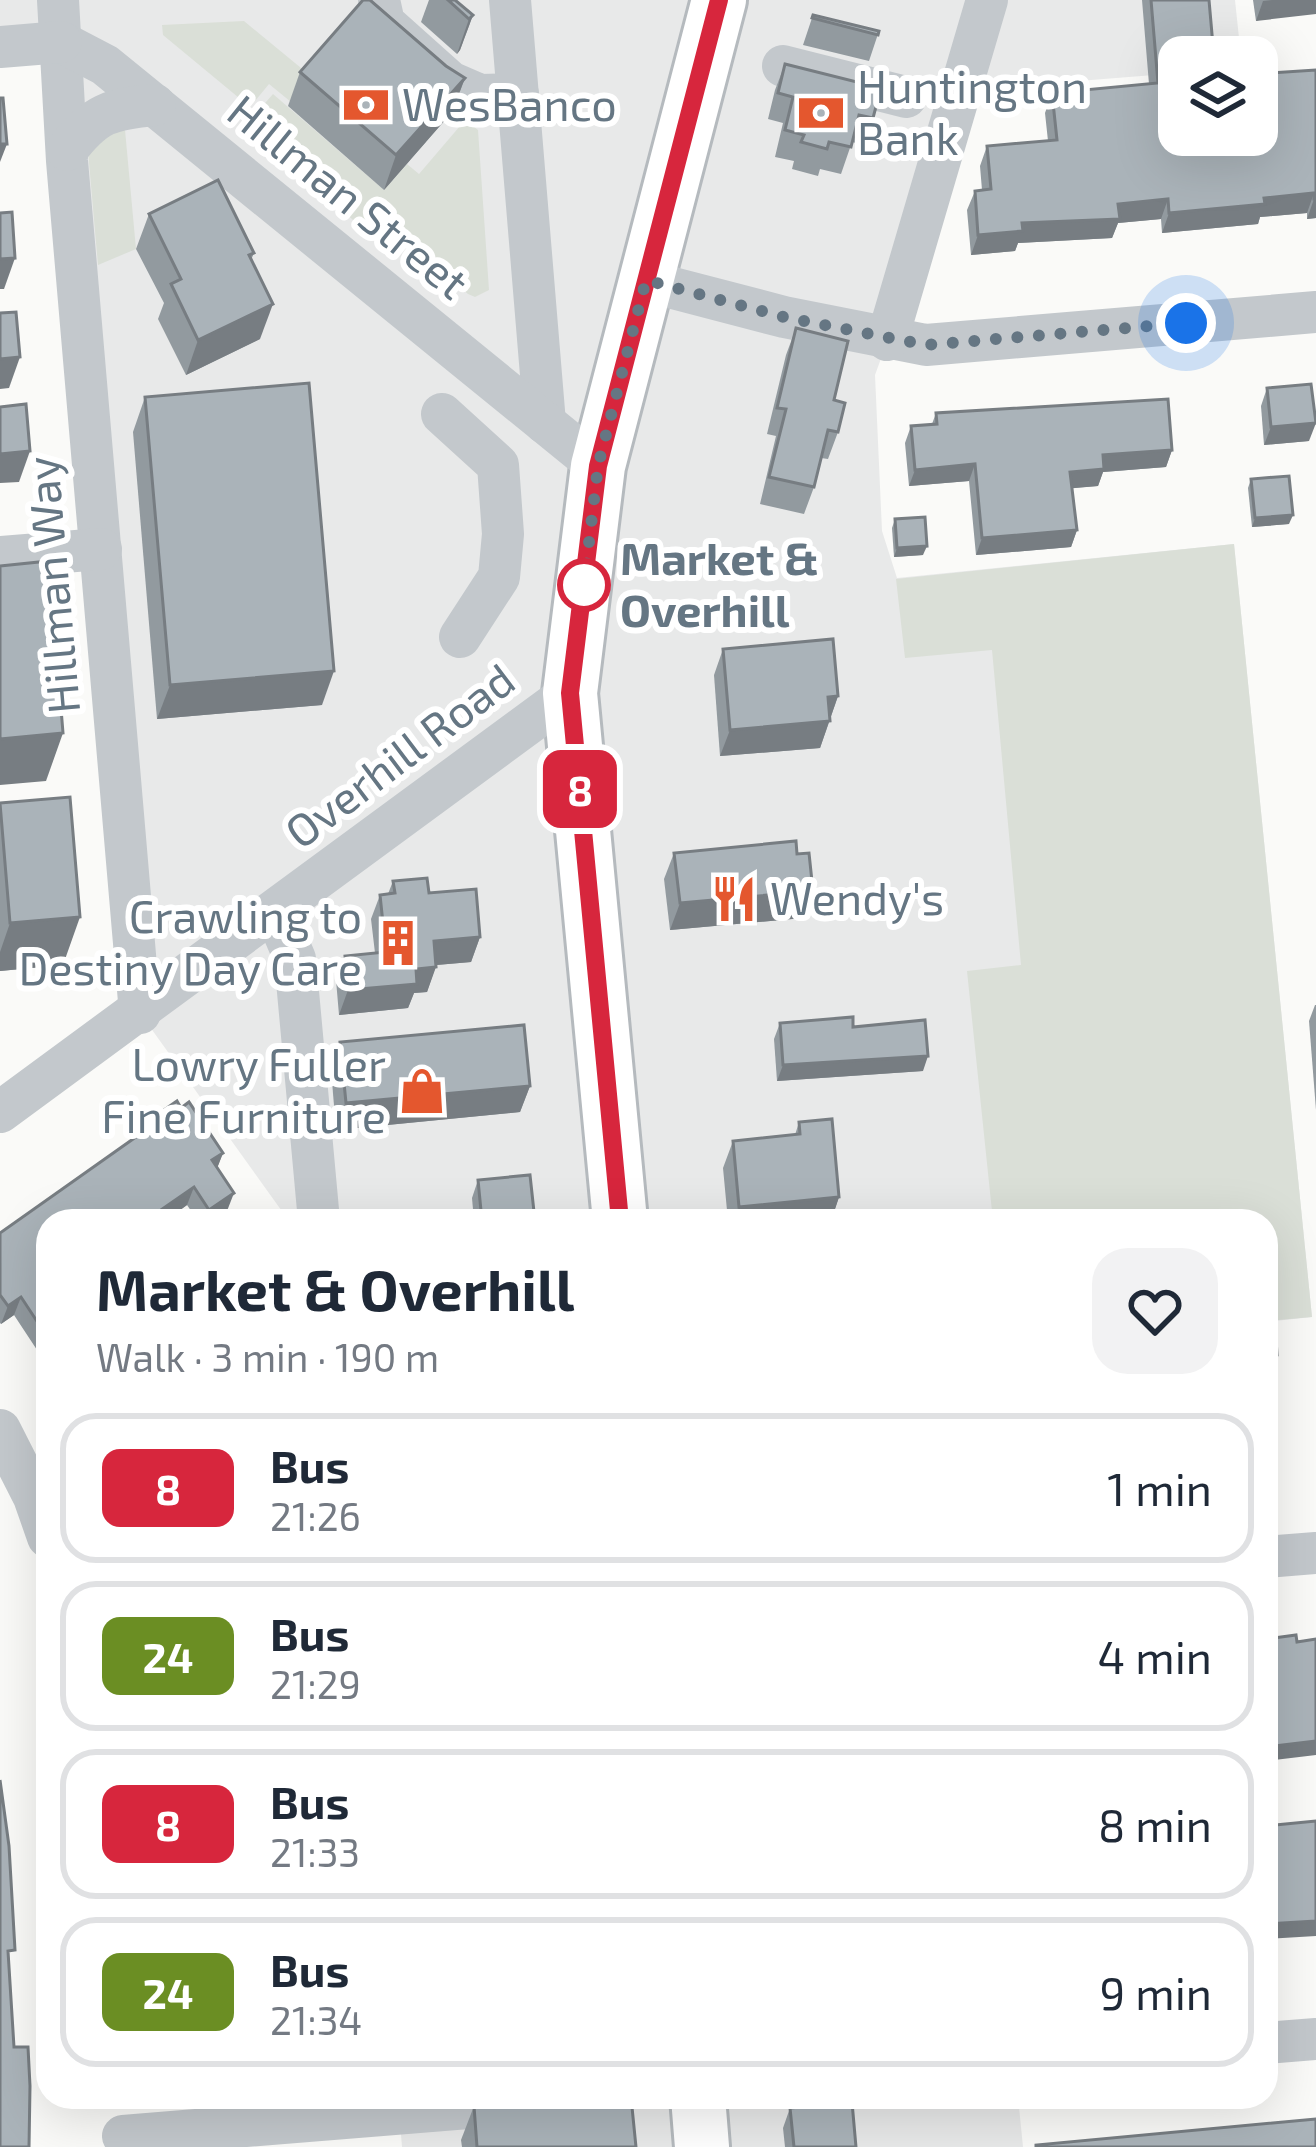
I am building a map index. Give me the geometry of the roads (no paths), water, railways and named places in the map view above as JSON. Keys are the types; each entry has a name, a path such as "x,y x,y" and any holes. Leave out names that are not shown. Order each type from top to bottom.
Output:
{"main road":[{"path":"619,1209 570,693 598,466 719,0"},
{"path":"699,2109 703,2147"}],"street":[{"path":"0,47 61,43 58,0"},
{"path":"379,0 384,22 450,82 480,95 518,94"},
{"path":"510,0 545,423"},
{"path":"887,340 987,0"},
{"name":"Hillman Street","path":"61,43 105,64 598,466"},
{"name":"Hillman Way","path":"61,43 140,1012"},
{"path":"784,66 906,97"},
{"path":"67,150 97,117 115,109 155,105"},
{"path":"646,280 887,340 926,345 1316,312"},
{"path":"442,414 498,465 503,534 499,577 460,637"},
{"path":"0,557 101,549"},
{"name":"Overhill Road","path":"0,1112 570,693"},
{"path":"275,912 295,959 318,1209"},
{"path":"0,1430 36,1503"},
{"path":"1278,1556 1316,1553"},
{"path":"1278,2042 1316,2039"},
{"path":"123,2127 400,2119 492,2109"}],"place":[{"name":"WesBanco","path":"366,105"},
{"name":"Huntington Bank","path":"821,113"},
{"name":"Market & Overhill","path":"584,585"},
{"name":"Wendy's","path":"734,899"},
{"name":"Crawling to Destiny Day Care","path":"398,943"},
{"name":"Lowry Fuller Fine Furniture","path":"422,1091"}]}
